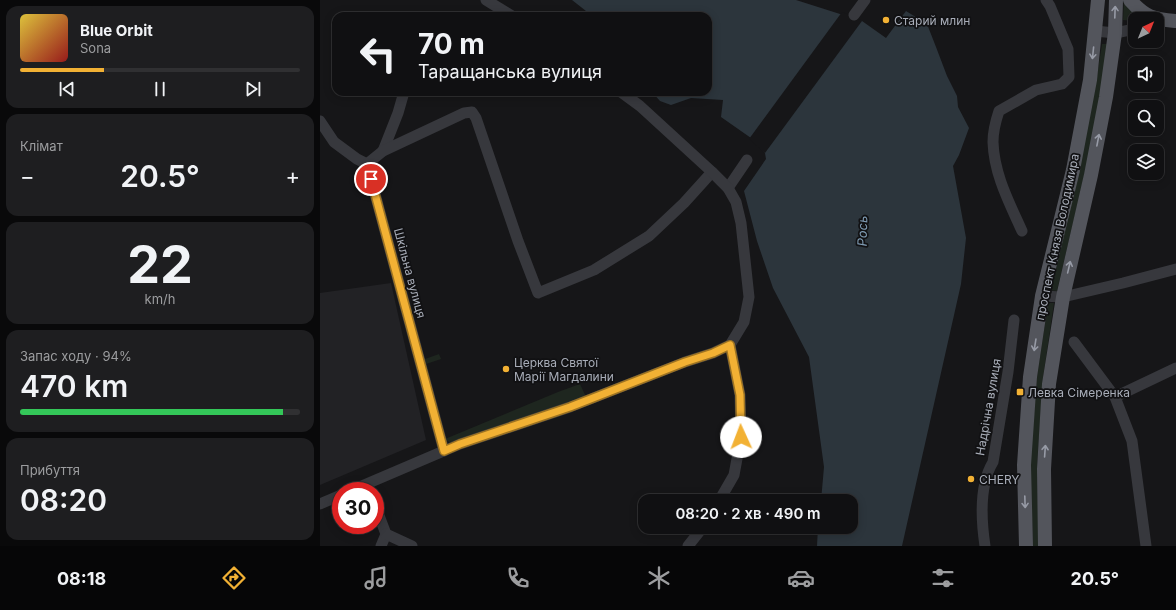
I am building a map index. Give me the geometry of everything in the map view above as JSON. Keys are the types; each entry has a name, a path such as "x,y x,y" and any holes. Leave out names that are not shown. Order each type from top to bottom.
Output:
{"main road":[{"name":"проспект Князя Володимира","path":"1026,546 1024,457 1030,378 1042,296 1073,170 1090,80 1098,0"},
{"name":"проспект Князя Володимира","path":"1045,546 1044,469 1049,384 1063,297 1091,175 1106,97 1115,33 1116,0"},
{"path":"1130,0 1138,9 1150,17 1162,20 1176,20"}],"street":[{"path":"486,0 506,12"},
{"path":"854,15 865,0"},
{"path":"1022,231 1007,198 996,166 993,140 999,111 1036,90 1062,84 1069,77 1068,49 1046,0"},
{"path":"1164,23 1176,20"},
{"path":"1095,32 1115,33 1128,30"},
{"path":"383,151 398,113 403,96"},
{"path":"379,482 460,444 570,407 685,362 713,353 730,345 744,322 749,297 741,223 736,202 728,188 712,172 640,106 626,96"},
{"path":"320,121 334,142 357,159 367,164 383,151 464,113 472,112 476,118 518,241 538,293 594,270 649,236 684,203 712,172"},
{"path":"728,188 747,160"},
{"name":"Шкільна вулиця","path":"367,164 444,451"},
{"path":"1042,296 1063,297 1176,269"},
{"name":"Надрічна вулиця","path":"984,546 981,500 989,469 993,462 1008,372 1014,320"},
{"path":"1074,342 1115,397 1132,441 1146,546"},
{"path":"723,494 734,475 741,437 740,395 730,345"},
{"path":"1115,397 1176,368"},
{"path":"320,504 332,499"},
{"path":"381,546 386,534 384,529"},
{"path":"386,534 412,546"},
{"path":"688,546 697,534"}],"shaded area":[{"path":"1124,0 1137,12 1128,12 1128,20 1123,20"},
{"path":"1102,44 1108,44 1101,91 1086,168 1057,291 1050,290 1095,89"},
{"path":"391,283 426,440 320,485 320,293"},
{"path":"1048,303 1054,303 1043,378 1037,465 1039,546 1033,546 1030,464 1037,377"},
{"path":"439,354 441,359 426,364 425,359"},
{"path":"580,384 586,397 455,443 449,442 445,439 558,392"}],"water":[{"name":"Рось","path":"572,0 796,0 862,21 886,38 906,11 927,24 947,76 957,96 958,107 969,128 959,155 953,166 966,238 961,284 902,546 817,546 818,534 858,534 858,494 822,494 824,467 809,357 773,288 757,241 744,191 766,159 765,153 751,138 721,117 723,100 691,98 671,105 660,101 656,96 712,96 712,12 586,12"}],"pier":[{"path":"842,12 862,21 765,153 749,139"}],"place":[{"name":"Старий млин","path":"886,20"},
{"name":"Церква Святої Марії Магдалини","path":"506,369"},
{"name":"Левка Сімеренка","path":"1020,392"},
{"name":"CHERY","path":"971,479"}],"route":[{"path":"371,179 444,451 460,444 570,407 685,362 713,353 730,345 740,395 741,437"}]}
